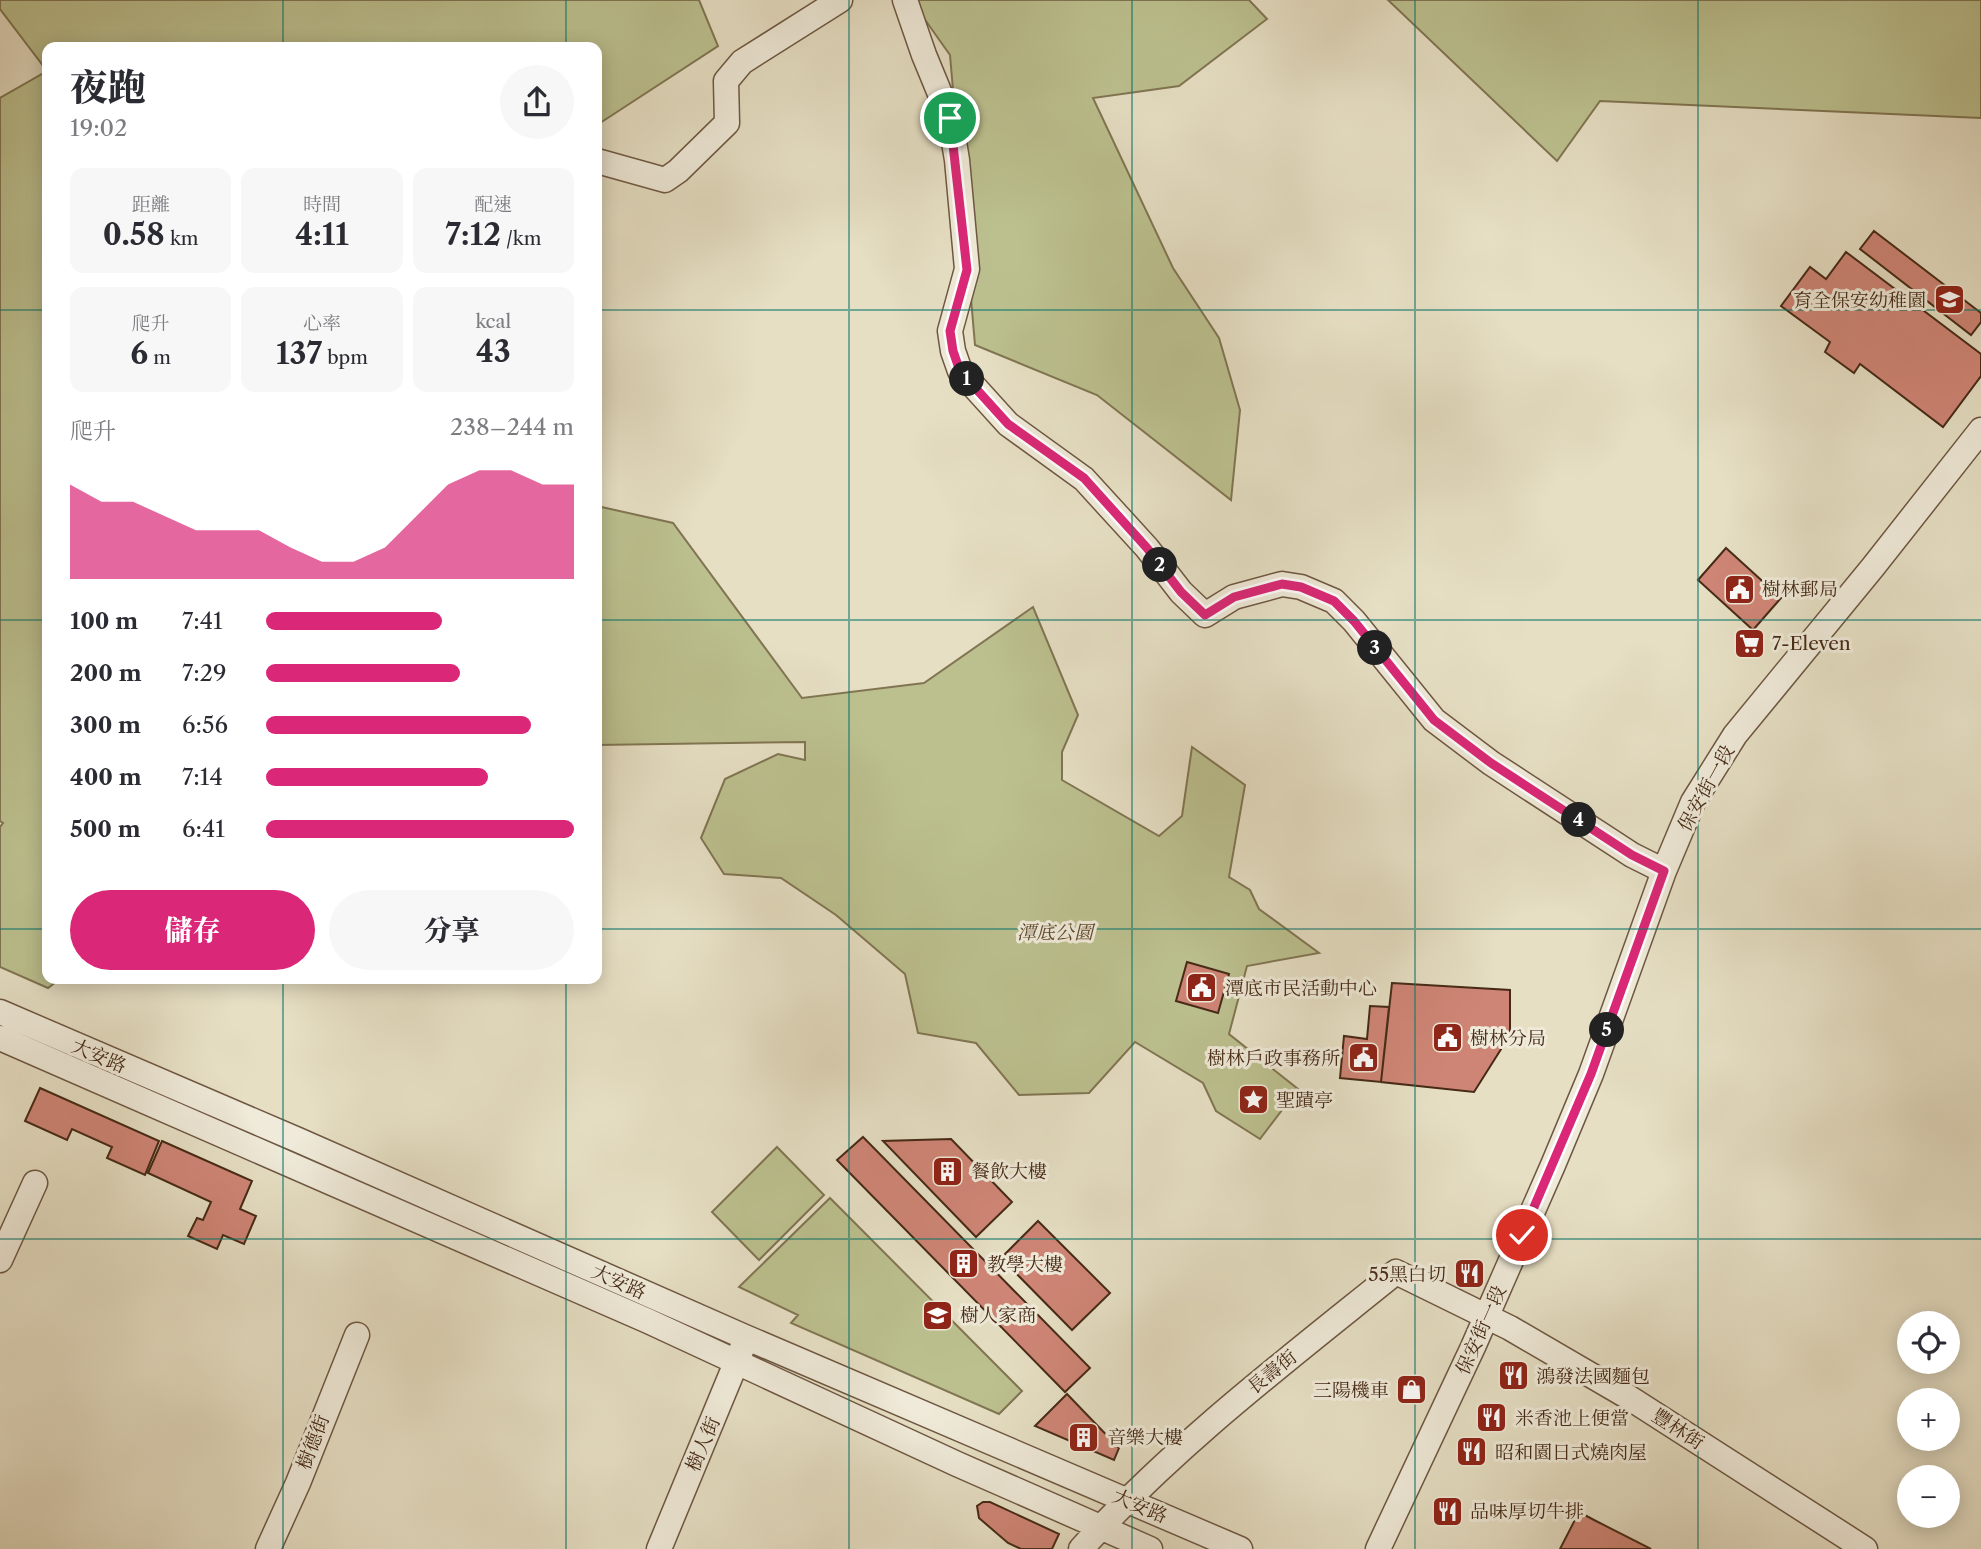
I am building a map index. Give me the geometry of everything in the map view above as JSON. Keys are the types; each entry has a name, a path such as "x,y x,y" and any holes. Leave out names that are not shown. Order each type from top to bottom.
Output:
{"street":[{"path":"602,161 665,180 678,171 727,123 726,81 742,62 840,0"},
{"path":"905,0 950,118 957,160 967,270 950,331 953,351 960,371 985,400 1008,424 1084,478 1147,548 1181,592 1205,615 1234,597 1282,584 1301,587 1334,601 1354,621 1434,720 1491,763 1632,855 1664,871"},
{"name":"保安街一段","path":"1378,1549 1487,1317 1591,1074 1664,871 1693,802 1735,735 1981,430"},
{"name":"大安路","path":"0,1012 1240,1549"},
{"name":"大安路","path":"0,1038 738,1362 957,1464 1150,1549"},
{"path":"0,1260 36,1183"},
{"name":"長壽街","path":"1081,1549 1127,1501 1238,1400 1396,1272 1487,1317"},
{"name":"豐林街","path":"1487,1317 1625,1395 1865,1549"},
{"name":"樹德街","path":"268,1549 298,1483 357,1335"},
{"name":"樹人街","path":"659,1549 746,1337"}],"green space":[{"path":"0,0 699,0 718,46 602,122 602,42 42,42 42,64 0,9"},
{"path":"911,0 1249,0 1267,19 1179,86 1093,98 1173,268 1219,338 1240,410 1231,500 1097,395 975,345 950,55"},
{"path":"1388,0 1981,0 1981,118 1600,101 1557,161"},
{"path":"42,74 42,984 53,984 48,988 0,967 0,827 3,823 0,821 0,98"},
{"name":"潭底公園","path":"602,507 673,523 802,698 924,683 1033,607 1078,715 1062,752 1062,780 1159,836 1182,816 1192,747 1245,785 1229,877 1250,890 1259,909 1319,953 1247,966 1229,1034 1298,1089 1260,1139 1216,1111 1203,1083 1135,1042 1089,1093 1019,1095 976,1043 918,1033 905,974 836,915 781,878 724,874 701,838 725,779 778,754 805,760 805,742 602,745"},
{"path":"777,1147 824,1195 759,1260 712,1212"},
{"path":"830,1198 1022,1391 999,1414 791,1323 798,1315 739,1287"}],"building":[{"path":"1874,231 1981,313 1981,322 1971,335 1860,249"},
{"path":"1846,252 1981,354 1981,376 1943,427 1860,364 1854,373 1825,352 1830,342 1781,306 1810,267 1826,279"},
{"name":"樹林郵局","path":"1726,548 1781,598 1753,630 1698,580"},
{"name":"潭底市民活動中心","path":"1187,962 1229,974 1218,1013 1176,1001"},
{"name":"樹林分局","path":"1392,983 1510,990 1510,1035 1474,1092 1381,1082"},
{"name":"樹林戶政事務所","path":"1370,1006 1389,1007 1381,1082 1340,1078 1344,1036 1367,1039"},
{"path":"40,1088 159,1141 145,1175 107,1158 112,1147 72,1129 67,1140 25,1121"},
{"name":"教學大樓","path":"863,1137 1090,1368 1065,1392 837,1160"},
{"name":"餐飲大樓","path":"951,1139 1012,1202 976,1237 883,1141"},
{"path":"162,1141 252,1181 240,1209 256,1216 244,1244 223,1235 217,1249 188,1236 197,1218 203,1220 211,1202 148,1173"},
{"path":"1038,1221 1110,1293 1072,1330 1001,1258"},
{"name":"音樂大樓","path":"1067,1394 1119,1448 1114,1460 1035,1426"},
{"path":"990,1502 1059,1534 1052,1549 1021,1549 1008,1543 979,1518 977,1506"},
{"path":"1579,1512 1596,1521 1651,1549 1560,1549"}],"place":[{"name":"育全保安幼稚園","path":"1949,300"},
{"name":"樹林郵局","path":"1739,589"},
{"name":"7-Eleven","path":"1749,643"},
{"name":"潭底市民活動中心","path":"1202,988"},
{"name":"樹林分局","path":"1447,1038"},
{"name":"樹林戶政事務所","path":"1363,1058"},
{"name":"聖蹟亭","path":"1253,1100"},
{"name":"餐飲大樓","path":"948,1171"},
{"name":"教學大樓","path":"964,1264"},
{"name":"55黑白切","path":"1469,1274"},
{"name":"樹人家商","path":"937,1315"},
{"name":"鴻發法國麵包","path":"1513,1376"},
{"name":"三陽機車","path":"1412,1390"},
{"name":"米香池上便當","path":"1492,1418"},
{"name":"音樂大樓","path":"1084,1437"},
{"name":"昭和園日式燒肉屋","path":"1472,1452"},
{"name":"品味厚切牛排","path":"1447,1511"}],"route":[{"path":"950,118 957,160 967,270 950,331 960,371 985,400 1008,424 1084,478 1147,548 1181,592 1205,615 1234,597 1282,584 1301,587 1334,601 1354,621 1434,720 1491,763 1632,855 1664,871 1591,1074 1522,1235"}]}
